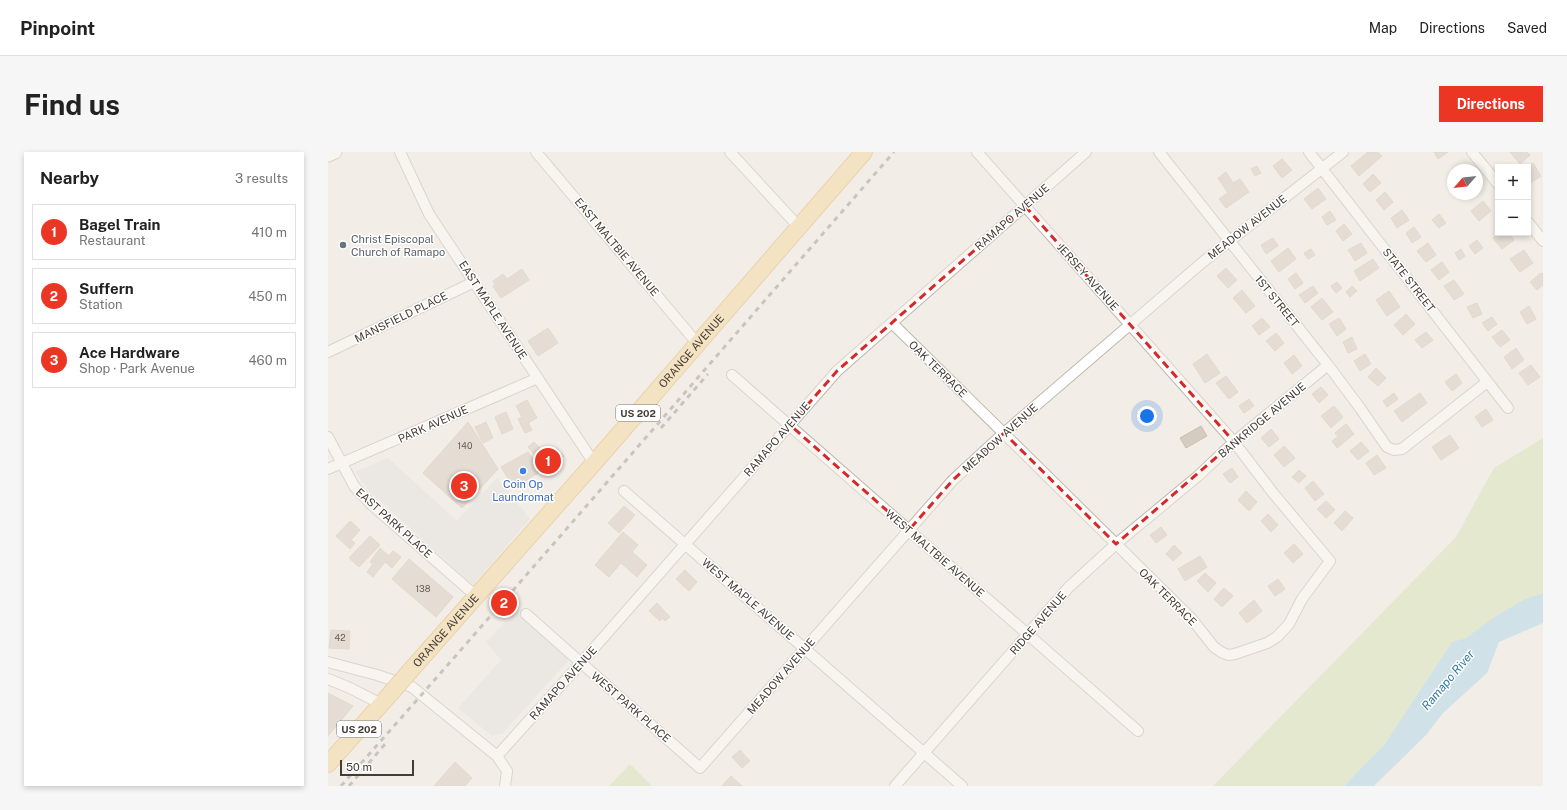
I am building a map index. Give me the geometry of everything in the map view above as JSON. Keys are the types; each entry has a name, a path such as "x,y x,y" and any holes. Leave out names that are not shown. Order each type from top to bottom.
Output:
{"main road":[{"name":"ORANGE AVENUE","path":"328,764 594,464 697,343 864,152"}],"street":[{"path":"328,155 335,152"},
{"name":"EAST MAPLE AVENUE","path":"400,152 429,214 594,464"},
{"name":"EAST MALTBIE AVENUE","path":"536,152 697,343"},
{"path":"730,152 799,227"},
{"name":"JERSEY AVENUE","path":"977,152 1198,402"},
{"name":"RAMAPO AVENUE","path":"497,756 581,663 837,371 1086,152"},
{"name":"1ST STREET","path":"1159,152 1328,364 1387,447 1394,450 1402,449 1487,382"},
{"name":"STATE STREET","path":"1309,152 1508,408"},
{"name":"MEADOW AVENUE","path":"700,768 953,480 1004,433 1130,324 1229,241 1343,152"},
{"path":"1472,152 1495,180"},
{"path":"1531,226 1543,241"},
{"name":"MANSFIELD PLACE","path":"328,352 474,282"},
{"name":"OAK TERRACE","path":"892,323 1191,618 1214,647 1228,655 1268,643 1277,637 1289,624 1302,599 1330,561 1273,493 1234,442 1198,402"},
{"name":"BANKRIDGE AVENUE","path":"1198,476 1234,442 1328,364"},
{"name":"WEST MALTBIE AVENUE","path":"732,375 1138,731"},
{"name":"PARK AVENUE","path":"328,469 538,378"},
{"name":"EAST PARK PLACE","path":"328,437 354,486 372,505 476,596"},
{"name":"RIDGE AVENUE","path":"896,786 1070,587 1116,544 1198,476"},
{"name":"WEST MAPLE AVENUE","path":"624,492 962,786"},
{"name":"WEST PARK PLACE","path":"526,614 700,768"},
{"path":"328,662 377,675 412,687 497,756 507,771 505,786"},
{"path":"328,679 350,688 386,699"}],"highlighted area":[{"path":"1025,206 1234,442 1116,544 1004,433 953,480 909,530 790,425 837,371"}],"green space":[{"path":"1543,438 1543,593 1525,599 1494,617 1466,638 1452,642 1384,745 1344,786 1213,786 1456,537 1494,468"},
{"path":"630,764 652,786 609,786"}],"shaded area":[{"path":"388,458 457,521 497,478 530,519 473,585 367,489 355,472"},
{"path":"516,611 569,660 502,734 492,736 458,708 501,660 486,642"}],"water":[{"name":"Ramapo River","path":"1543,593 1543,623 1499,642 1487,673 1443,713 1426,735 1374,786 1344,786 1384,745 1452,642 1466,638 1494,617 1525,599"}],"building":[{"path":"1368,152 1378,152 1382,156 1359,176 1351,166"},
{"path":"1434,152 1448,152 1438,159"},
{"path":"1510,152 1527,152 1530,155 1520,164"},
{"path":"1282,159 1292,170 1282,178 1273,166"},
{"path":"1533,163 1541,176 1532,182 1531,180 1531,164"},
{"path":"1257,166 1261,173 1255,176 1251,169"},
{"path":"1226,172 1233,183 1240,179 1249,192 1226,208 1219,199 1228,193 1218,178"},
{"path":"1373,174 1381,183 1370,192 1363,184"},
{"path":"1318,188 1326,199 1312,209 1304,199"},
{"path":"1385,192 1393,202 1384,210 1376,200"},
{"path":"1483,201 1491,211 1479,221 1471,211"},
{"path":"1402,210 1409,220 1397,228 1391,218"},
{"path":"1330,211 1336,220 1327,225 1322,217"},
{"path":"1439,214 1446,223 1439,228 1432,220"},
{"path":"1344,224 1352,234 1343,241 1336,231"},
{"path":"1414,227 1421,237 1412,243 1406,233"},
{"path":"1495,236 1511,236 1514,240 1502,249 1493,238"},
{"path":"1273,238 1278,246 1266,254 1261,245"},
{"path":"1477,240 1483,248 1475,254 1469,246"},
{"path":"1361,243 1367,253 1355,261 1348,250"},
{"path":"1428,243 1436,255 1426,262 1417,251"},
{"path":"1288,248 1296,259 1279,272 1271,261"},
{"path":"1311,249 1315,255 1308,259 1304,253"},
{"path":"1461,249 1465,256 1459,260 1455,253"},
{"path":"1524,250 1533,263 1520,272 1510,259"},
{"path":"1373,259 1379,268 1360,281 1354,271"},
{"path":"1442,262 1449,272 1439,280 1431,270"},
{"path":"1226,268 1237,280 1228,288 1217,276"},
{"path":"522,269 529,280 501,298 493,286 495,285 493,281 503,274 507,279"},
{"path":"1296,273 1303,283 1295,289 1288,279"},
{"path":"1541,273 1543,274 1543,285 1537,290 1530,282"},
{"path":"1454,280 1464,294 1454,300 1444,286"},
{"path":"1337,282 1342,288 1336,293 1331,286"},
{"path":"1313,286 1318,293 1305,303 1299,295"},
{"path":"1352,286 1357,291 1350,297 1346,292"},
{"path":"1242,290 1255,306 1246,313 1233,298"},
{"path":"1389,291 1400,307 1387,316 1376,300"},
{"path":"1322,298 1333,312 1322,320 1311,307"},
{"path":"1477,303 1482,314 1473,318 1467,307"},
{"path":"1529,306 1536,319 1527,324 1520,312"},
{"path":"1406,314 1415,324 1403,335 1394,325"},
{"path":"1492,317 1497,324 1488,331 1482,323"},
{"path":"1262,318 1270,327 1259,335 1252,326"},
{"path":"1339,318 1346,329 1337,336 1329,324"},
{"path":"548,328 558,343 538,356 528,341"},
{"path":"1502,330 1510,340 1500,347 1492,337"},
{"path":"1426,332 1433,340 1422,348 1415,340"},
{"path":"1276,333 1284,343 1275,351 1266,341"},
{"path":"1352,337 1357,349 1348,353 1343,342"},
{"path":"1516,348 1524,360 1512,369 1504,357"},
{"path":"1207,354 1220,373 1205,383 1193,364"},
{"path":"1365,354 1371,364 1360,371 1354,361"},
{"path":"1294,355 1302,366 1292,374 1284,363"},
{"path":"1531,365 1540,377 1528,385 1519,373"},
{"path":"1376,368 1386,378 1378,386 1368,377"},
{"path":"1456,374 1462,383 1452,391 1445,382"},
{"path":"1226,376 1238,392 1229,399 1216,383"},
{"path":"1321,387 1328,395 1319,403 1312,394"},
{"path":"1394,393 1398,399 1387,407 1383,401"},
{"path":"1420,393 1427,403 1402,422 1394,411"},
{"path":"1249,399 1254,406 1244,413 1239,406"},
{"path":"527,400 537,418 528,423 532,430 525,433 518,419 522,417 516,406"},
{"path":"1334,406 1343,417 1331,428 1321,416"},
{"path":"1486,409 1493,420 1482,427 1475,417"},
{"path":"506,412 513,429 502,434 495,417"},
{"path":"468,422 498,469 462,508 423,473"},
{"path":"486,422 493,438 483,443 475,427"},
{"path":"1346,424 1354,434 1337,448 1332,441 1338,437 1335,433"},
{"path":"1201,426 1207,436 1186,448 1180,438"},
{"path":"1271,429 1279,439 1269,447 1261,438"},
{"path":"1450,435 1459,448 1441,460 1432,447"},
{"path":"534,442 542,450 535,455 528,447"},
{"path":"1361,442 1369,451 1358,460 1350,451"},
{"path":"1284,446 1295,458 1284,467 1274,455"},
{"path":"556,448 564,456 547,473 535,461 542,454 546,457"},
{"path":"528,452 541,471 514,488 501,467"},
{"path":"1377,455 1386,468 1374,475 1366,463"},
{"path":"1232,468 1238,477 1230,483 1223,474"},
{"path":"1299,470 1306,476 1299,483 1292,477"},
{"path":"1313,481 1324,494 1315,501 1305,488"},
{"path":"1246,491 1257,502 1249,511 1238,500"},
{"path":"1326,501 1335,510 1326,518 1317,509"},
{"path":"624,506 635,515 619,533 608,523"},
{"path":"1345,511 1353,518 1342,531 1334,523"},
{"path":"1268,514 1278,525 1271,532 1261,521"},
{"path":"350,521 360,530 351,540 355,543 350,549 336,536"},
{"path":"1161,527 1167,535 1156,543 1150,535"},
{"path":"623,532 638,545 632,552 647,565 637,577 621,563 609,577 595,565"},
{"path":"370,536 380,545 359,567 349,558"},
{"path":"1294,544 1303,554 1293,563 1284,553"},
{"path":"1174,545 1182,553 1173,561 1166,554"},
{"path":"380,548 389,556 393,551 401,557 392,568 385,562 373,577 367,572 373,564 370,562"},
{"path":"1200,556 1207,567 1185,581 1178,569"},
{"path":"409,559 453,597 436,617 392,579"},
{"path":"685,570 697,582 689,591 676,579"},
{"path":"1205,573 1216,583 1208,592 1197,581"},
{"path":"1278,579 1285,589 1275,596 1268,586"},
{"path":"1224,588 1233,596 1222,607 1214,599"},
{"path":"1254,600 1262,611 1247,623 1239,613"},
{"path":"657,603 670,617 665,621 662,618 660,621 649,611"},
{"path":"331,630 350,631 349,649 329,648"},
{"path":"328,693 353,706 328,736"},
{"path":"740,750 750,761 742,768 732,757"},
{"path":"455,762 472,778 465,786 434,786"},
{"path":"731,776 742,786 722,786"}],"railway":[{"path":"341,786 894,152"},
{"path":"661,428 708,374"},
{"path":"349,786 386,743"}],"place":[{"name":"Christ Episcopal Church of Ramapo","path":"343,245"},
{"name":"Bagel Train","path":"548,461"},
{"name":"Coin Op Laundromat","path":"523,471"},
{"name":"Ace Hardware","path":"464,486"},
{"name":"Suffern","path":"504,603"}]}
